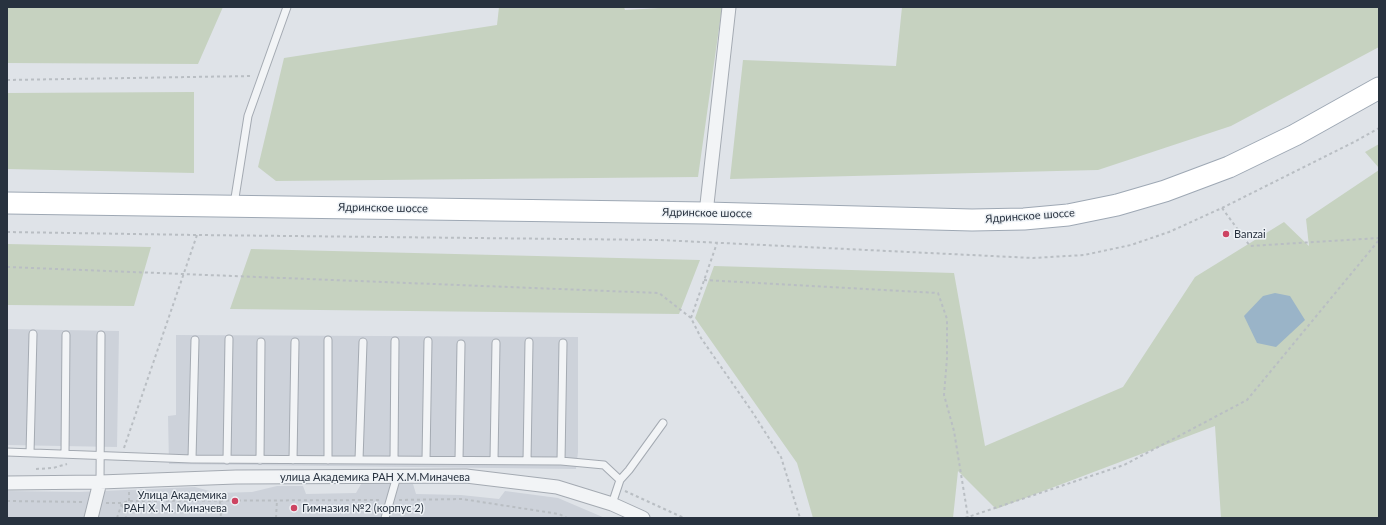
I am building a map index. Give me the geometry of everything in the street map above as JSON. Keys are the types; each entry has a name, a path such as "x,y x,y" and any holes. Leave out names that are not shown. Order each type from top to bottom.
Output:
{"main road":[{"name":"Ядринское шоссе","path":"7,203 706,213 972,220 1024,219 1068,215 1117,205 1165,191 1229,167 1295,135 1379,88"}],"street":[{"path":"706,213 730,7"},
{"name":"улица Академика РАН Х.М.Миначева","path":"7,483 100,482 213,477 466,476 557,487 612,504 643,518"},
{"path":"91,518 100,482"}],"lane":[{"path":"233,206 248,116 287,7"},
{"path":"30,453 33,334"},
{"path":"65,454 66,334"},
{"path":"100,482 101,335"},
{"path":"227,460 229,339"},
{"path":"192,459 195,340"},
{"path":"328,340 328,460"},
{"path":"394,460 395,341"},
{"path":"426,460 428,341"},
{"path":"260,460 261,342"},
{"path":"293,460 295,342"},
{"path":"359,460 363,342"},
{"path":"527,461 529,342"},
{"path":"494,460 496,343"},
{"path":"561,461 563,343"},
{"path":"459,460 461,344"},
{"path":"612,504 619,484 663,423"},
{"path":"7,452 227,460 561,461 604,465 619,484"},
{"path":"384,518 397,476"}],"path":[{"path":"7,80 263,76"},
{"path":"7,232 660,240 1033,258 1084,255 1131,245 1169,232 1222,208 1379,128"},
{"path":"1222,208 1250,246 1379,239"},
{"path":"121,456 197,235"},
{"path":"704,280 938,293 947,319 947,358 944,395 954,431 966,518 1124,465 1247,400 1379,239"},
{"path":"691,318 717,243"},
{"path":"7,267 659,293 691,318 701,338 751,410 780,457 800,518"},
{"path":"30,470 53,468 73,463"},
{"path":"619,484 684,518"},
{"path":"129,489 129,501"},
{"path":"103,504 122,504 129,501 462,499 559,514 568,518"},
{"path":"276,518 277,500"},
{"path":"7,501 87,502"},
{"path":"220,501 221,518"},
{"path":"117,518 122,504"},
{"path":"122,504 126,518"}],"shaded area":[{"path":"7,329 119,331 117,447 7,445"},
{"path":"176,335 578,337 578,452 576,469 169,464 168,416 176,415"},
{"name":"Гимназия №2 (корпус 2)","path":"361,484 413,484 416,494 461,495 499,499 505,491 558,498 605,518 7,518 7,491 79,492 195,487 217,493 252,492 277,486 303,486 306,494 356,493"}],"green space":[{"path":"7,7 223,7 198,64 7,63"},
{"path":"499,7 624,7 625,10 660,7 722,7 698,177 276,181 258,167 284,58 497,25"},
{"path":"902,7 1379,7 1379,47 1231,126 1098,170 730,179 743,60 896,66"},
{"path":"194,92 194,173 7,169 7,93"},
{"path":"1379,144 1379,168 1365,152"},
{"path":"1379,170 1379,518 1221,518 1215,426 996,509 958,471 953,518 813,518 797,463 695,318 714,266 954,273 985,446 1123,387 1195,277 1284,222 1309,246 1306,219"},
{"path":"7,244 151,247 134,306 7,305"},
{"path":"251,249 700,260 679,314 230,309"}],"water":[{"path":"1275,293 1290,296 1305,320 1276,347 1257,343 1244,316 1263,296"}],"place":[{"name":"Banzai","path":"1226,234"},
{"name":"Улица Академика РАН Х. М. Миначева","path":"235,501"},
{"name":"Гимназия №2 (корпус 2)","path":"294,508"}]}
